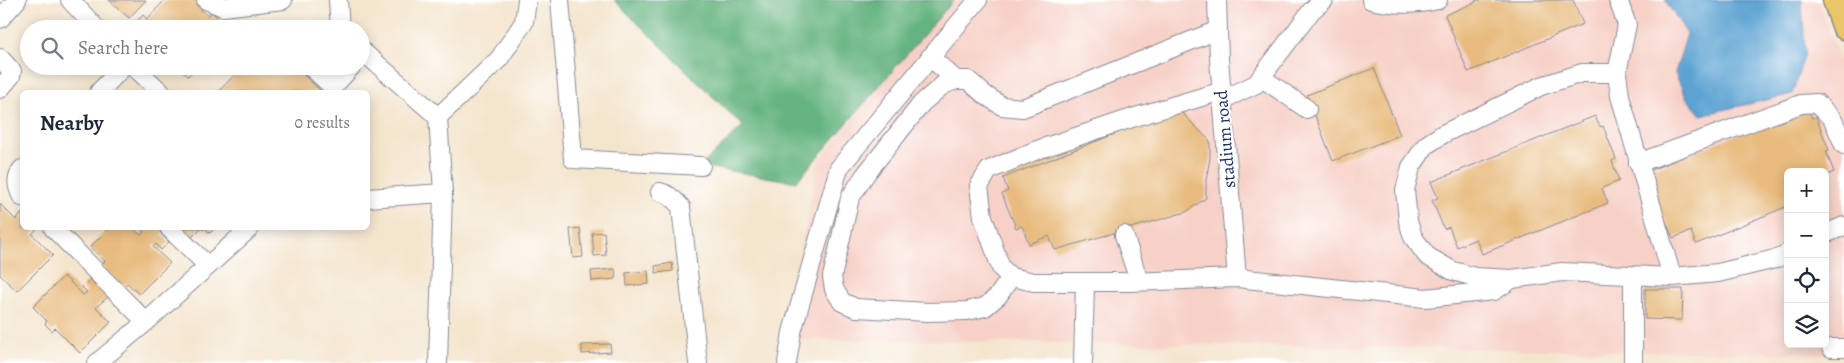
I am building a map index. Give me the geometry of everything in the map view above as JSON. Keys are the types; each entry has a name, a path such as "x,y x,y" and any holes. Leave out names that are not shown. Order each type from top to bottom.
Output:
{"main road":[{"path":"1834,0 1844,28"}],"lane":[{"path":"0,20 17,0"},
{"path":"70,0 89,20"},
{"path":"206,0 223,7 283,0"},
{"path":"338,0 339,20"},
{"path":"438,116 499,59 524,22 527,0"},
{"path":"560,0 573,159 701,166"},
{"path":"787,363 792,332 839,168 978,0"},
{"name":"stadium road","path":"1217,0 1222,96 1237,278"},
{"path":"1324,0 1312,10 1256,84 1222,96 1135,117 1037,150 989,170 979,186 983,217 1001,268 1011,276 1034,282 1237,278 1425,298 1494,290 1512,279"},
{"path":"1371,0 1387,4 1424,3 1438,0"},
{"path":"1618,0 1626,25 1616,73 1623,112 1672,277"},
{"path":"1011,276 998,296 985,308 967,311 928,312 856,308 842,302 834,289 832,277 850,198 876,161 922,103 943,85 956,80 968,80 985,95 1002,106 1023,108 1218,30"},
{"path":"0,58 12,70 11,76 0,89"},
{"path":"930,58 956,80"},
{"path":"370,60 438,116 443,193 438,363"},
{"path":"1616,73 1582,73 1541,86 1437,137 1426,145 1410,167 1405,190 1408,221 1413,237 1427,256 1453,271 1475,277 1512,279 1562,272 1672,277 1718,273 1746,268 1784,255"},
{"path":"101,90 115,75"},
{"path":"143,75 159,90"},
{"path":"320,75 333,87 344,75"},
{"path":"1262,78 1307,109"},
{"path":"1638,163 1801,104 1817,103 1833,120 1844,145"},
{"path":"20,171 17,184 20,192"},
{"path":"660,192 673,199 681,208 698,363"},
{"path":"370,198 443,193"},
{"path":"1829,232 1844,226"},
{"path":"54,230 146,322"},
{"path":"171,230 208,266"},
{"path":"97,363 146,322 248,230"},
{"path":"1124,235 1139,281"},
{"path":"1633,276 1633,363"},
{"path":"1083,363 1086,282"}],"shaded area":[{"path":"949,0 1818,0 1844,73 1844,354 783,339 818,162"}],"green space":[{"path":"614,0 954,0 796,182 701,166 743,126"}],"water":[{"path":"1665,0 1802,0 1805,53 1792,94 1701,115 1686,97 1675,73 1687,34"}],"building":[{"path":"109,0 146,0 129,18"},
{"path":"165,0 198,0 196,5 208,16 212,12 220,20 138,20 143,15 147,19"},
{"path":"1475,0 1573,0 1583,24 1468,72 1445,15 1476,2"},
{"path":"1374,68 1400,135 1333,161 1307,95"},
{"path":"234,75 304,75 320,90 220,90"},
{"path":"1807,106 1812,118 1816,117 1829,150 1826,151 1834,172 1829,174 1829,168 1784,168 1784,208 1696,244 1691,231 1673,238 1664,217 1659,219 1646,172"},
{"path":"1178,109 1210,141 1206,198 1186,212 1055,250 1049,236 1029,244 1022,226 1016,228 1002,194 1008,191 1003,178"},
{"path":"1595,116 1600,127 1603,126 1616,159 1612,161 1619,181 1602,188 1608,203 1482,254 1476,239 1457,247 1449,227 1444,229 1432,200 1438,198 1431,182"},
{"path":"0,204 16,220 20,215 20,230 36,230 32,234 53,255 17,291 0,275"},
{"path":"580,228 583,257 573,258 570,229"},
{"path":"107,230 135,230 141,235 144,232 142,230 164,230 165,231 161,234 169,242 161,250 156,244 153,247 170,263 139,294 127,283 123,287 101,265 105,261 90,247"},
{"path":"183,230 199,230 191,238"},
{"path":"604,232 606,255 594,256 592,233"},
{"path":"672,263 673,271 656,273 655,266"},
{"path":"615,269 616,279 592,281 591,271"},
{"path":"648,271 649,284 627,286 626,273"},
{"path":"64,276 83,295 87,292 82,287 90,279 96,286 100,282 108,290 105,294 108,297 96,307 111,322 80,353 55,328 52,331 45,324 47,321 33,307"},
{"path":"1645,289 1683,289 1682,320 1645,319"},
{"path":"610,344 611,352 582,354 582,345"}]}
